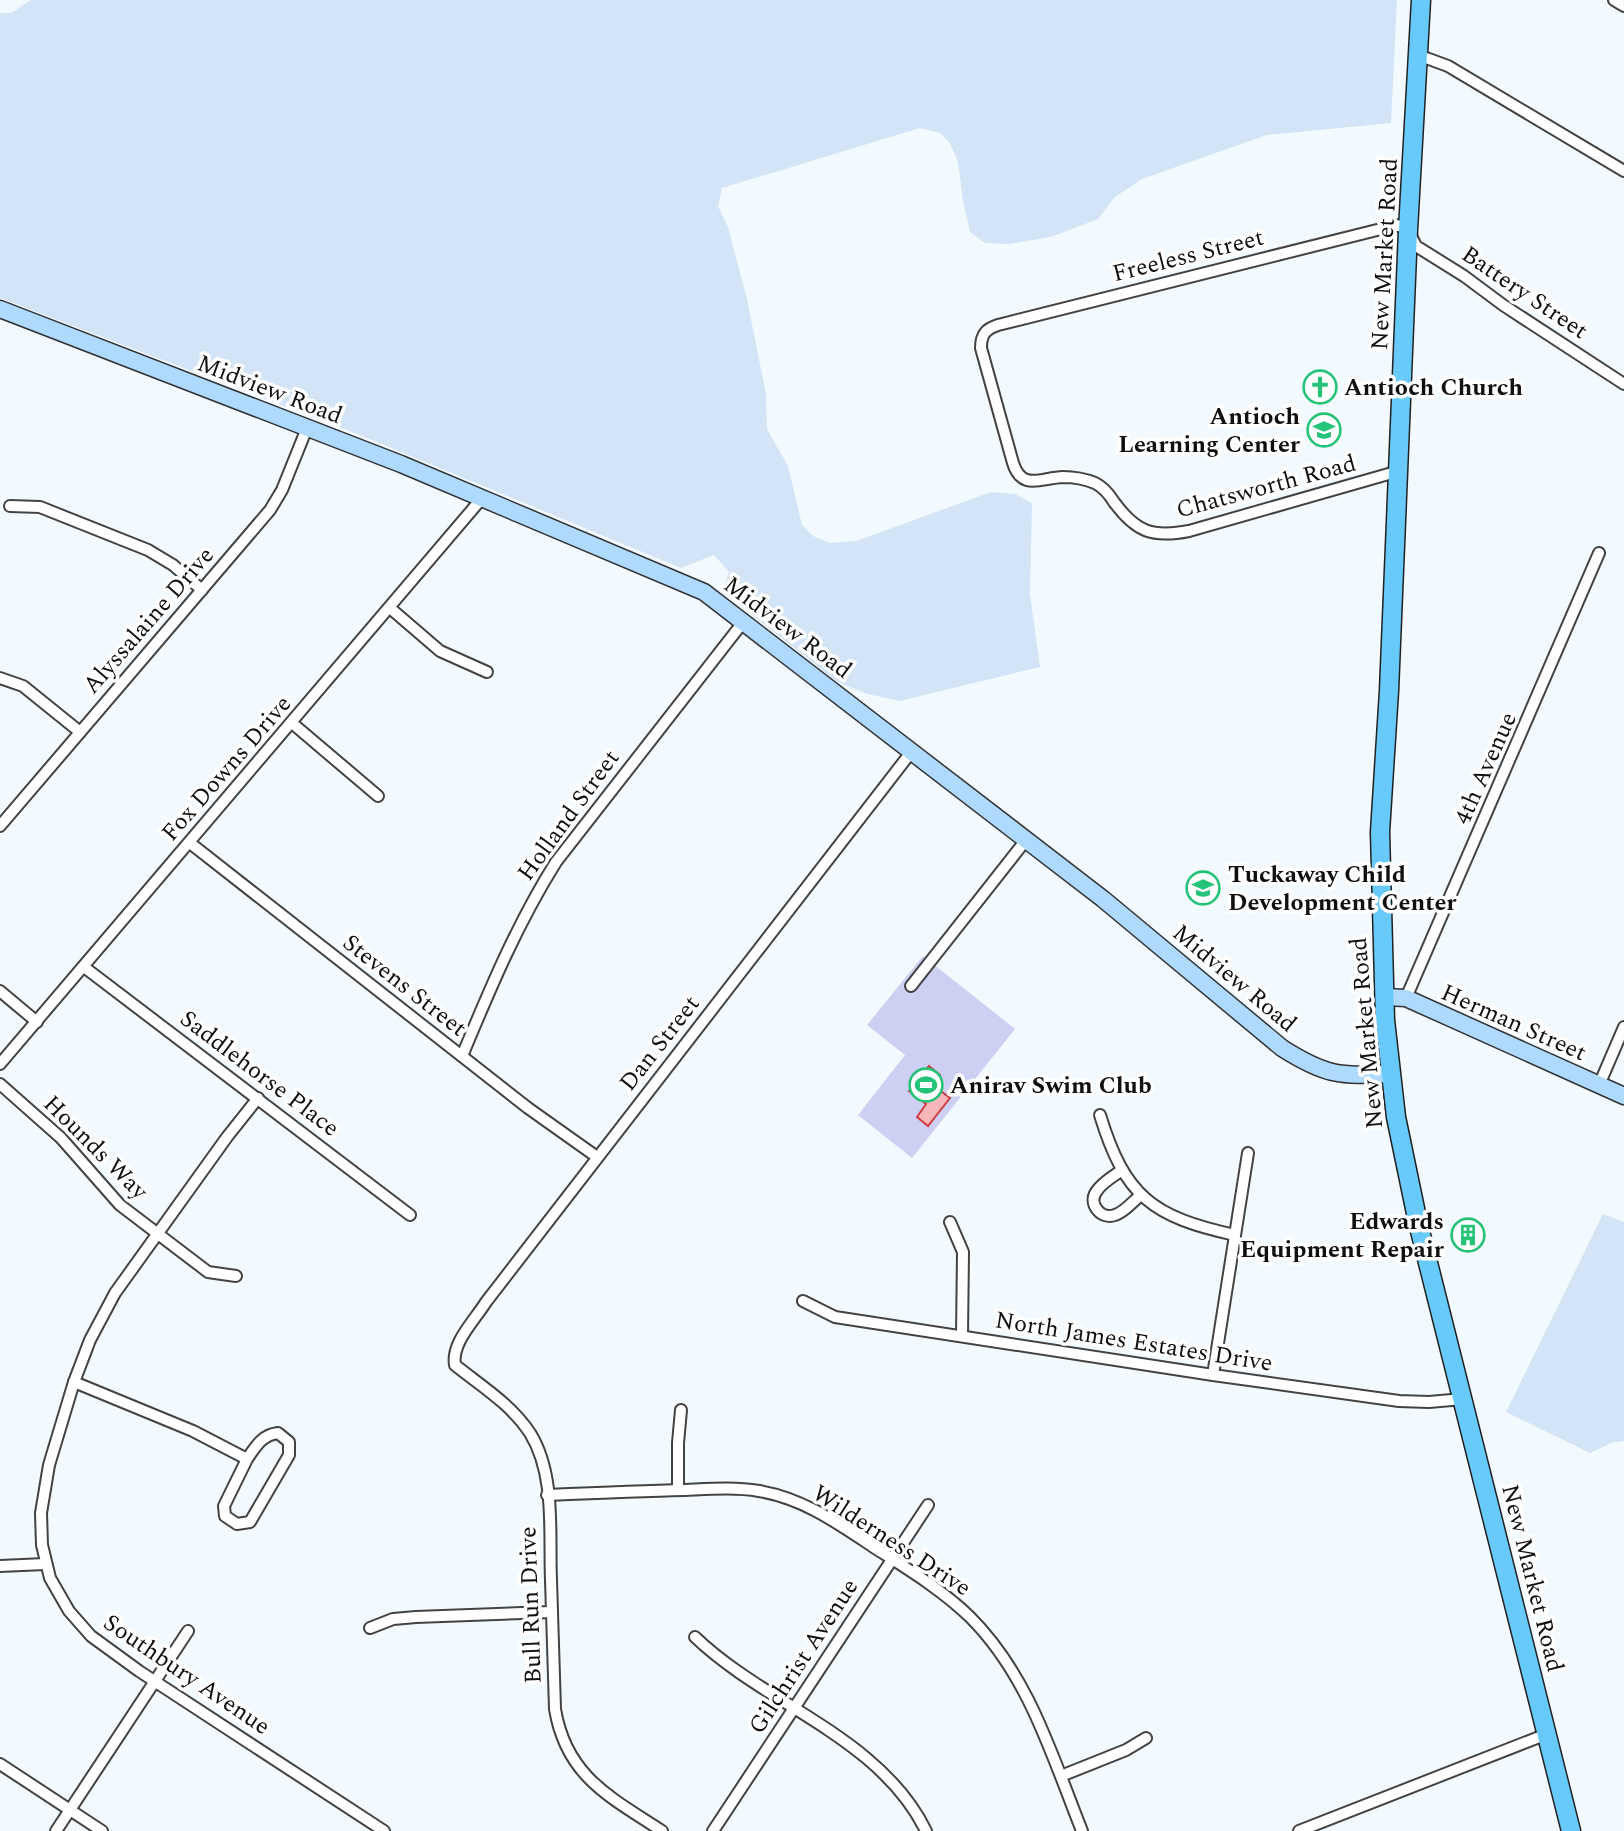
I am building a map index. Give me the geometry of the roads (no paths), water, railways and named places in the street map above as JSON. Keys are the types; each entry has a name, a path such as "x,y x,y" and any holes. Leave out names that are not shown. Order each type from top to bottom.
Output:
{"main road":[{"name":"New Market Road","path":"1421,0 1380,832 1384,997 1390,1074 1413,1199 1571,1831"}],"street":[{"path":"1614,0 1624,6"},
{"path":"1418,55 1448,66 1624,171"},
{"name":"Freeless Street","path":"982,336 988,329 998,325 1263,257 1394,225 1408,230"},
{"name":"Battery Street","path":"1408,230 1416,246 1624,384"},
{"name":"Midview Road","path":"0,309 483,497 704,592 1178,959 1282,1048 1311,1065 1335,1074 1390,1074"},
{"name":"Chatsworth Road","path":"982,336 981,348 1019,476 1028,481 1070,477 1092,482 1108,493 1132,523 1149,532 1173,534 1189,531 1399,471"},
{"name":"Alyssalaine Drive","path":"0,826 276,501 307,428"},
{"name":"Fox Downs Drive","path":"0,1064 483,497"},
{"path":"10,506 31,506 50,511 148,550 173,565 202,590"},
{"name":"4th Avenue","path":"1406,998 1599,553"},
{"path":"390,608 440,651 487,671"},
{"name":"Holland Street","path":"462,1056 504,956 556,862 744,621"},
{"path":"0,678 23,686 80,732"},
{"path":"292,723 378,796"},
{"name":"Dan Street","path":"456,1366 453,1358 456,1346 486,1302 912,751"},
{"path":"911,986 1026,840"},
{"name":"Stevens Street","path":"190,843 528,1108 597,1157"},
{"name":"Saddlehorse Place","path":"84,967 410,1214"},
{"path":"0,991 37,1022"},
{"name":"Herman Street","path":"1384,997 1406,998 1624,1096"},
{"path":"1599,1085 1624,1027"},
{"name":"Hounds Way","path":"0,1084 61,1138 120,1205 208,1272 236,1276"},
{"name":"Southbury Avenue","path":"258,1098 115,1293 90,1340 74,1382 49,1465 41,1513 45,1564 65,1603 90,1636 154,1681 384,1831"},
{"path":"1100,1115 1115,1159 1141,1195 1176,1218 1196,1226 1235,1235"},
{"path":"1213,1375 1248,1153"},
{"path":"1122,1170 1096,1192 1093,1198 1096,1210 1102,1215 1116,1215 1141,1195"},
{"path":"950,1223 963,1252 962,1336"},
{"name":"North James Estates Drive","path":"803,1301 835,1317 1213,1375 1399,1401 1463,1399"},
{"name":"Bull Run Drive","path":"456,1366 510,1409 530,1433 544,1466 555,1709 566,1749 575,1764 594,1784 662,1831"},
{"path":"74,1382 193,1431 247,1458"},
{"path":"678,1490 681,1410"},
{"path":"278,1433 289,1442 289,1455 250,1522 237,1524 225,1516 224,1506 247,1458 269,1434 278,1433"},
{"name":"Wilderness Drive","path":"547,1495 736,1489 779,1495 814,1509 951,1600 985,1633 1003,1656 1029,1700 1082,1831"},
{"name":"Gilchrist Avenue","path":"713,1831 928,1505"},
{"path":"0,1566 45,1564"},
{"path":"370,1629 393,1619 552,1612"},
{"path":"55,1831 188,1631"},
{"path":"695,1637 729,1665 845,1742 874,1766 902,1794 919,1816 926,1831"},
{"path":"1299,1831 1547,1734"},
{"path":"1061,1776 1126,1750 1146,1738"},
{"path":"0,1764 102,1831"}],"place":[{"name":"Antioch Church","path":"1320,387"},
{"name":"Antioch Learning Center","path":"1324,430"},
{"name":"Tuckaway Child Development Center","path":"1203,888"},
{"name":"Anirav Swim Club","path":"926,1085"},
{"name":"Edwards Equipment Repair","path":"1468,1235"}]}
